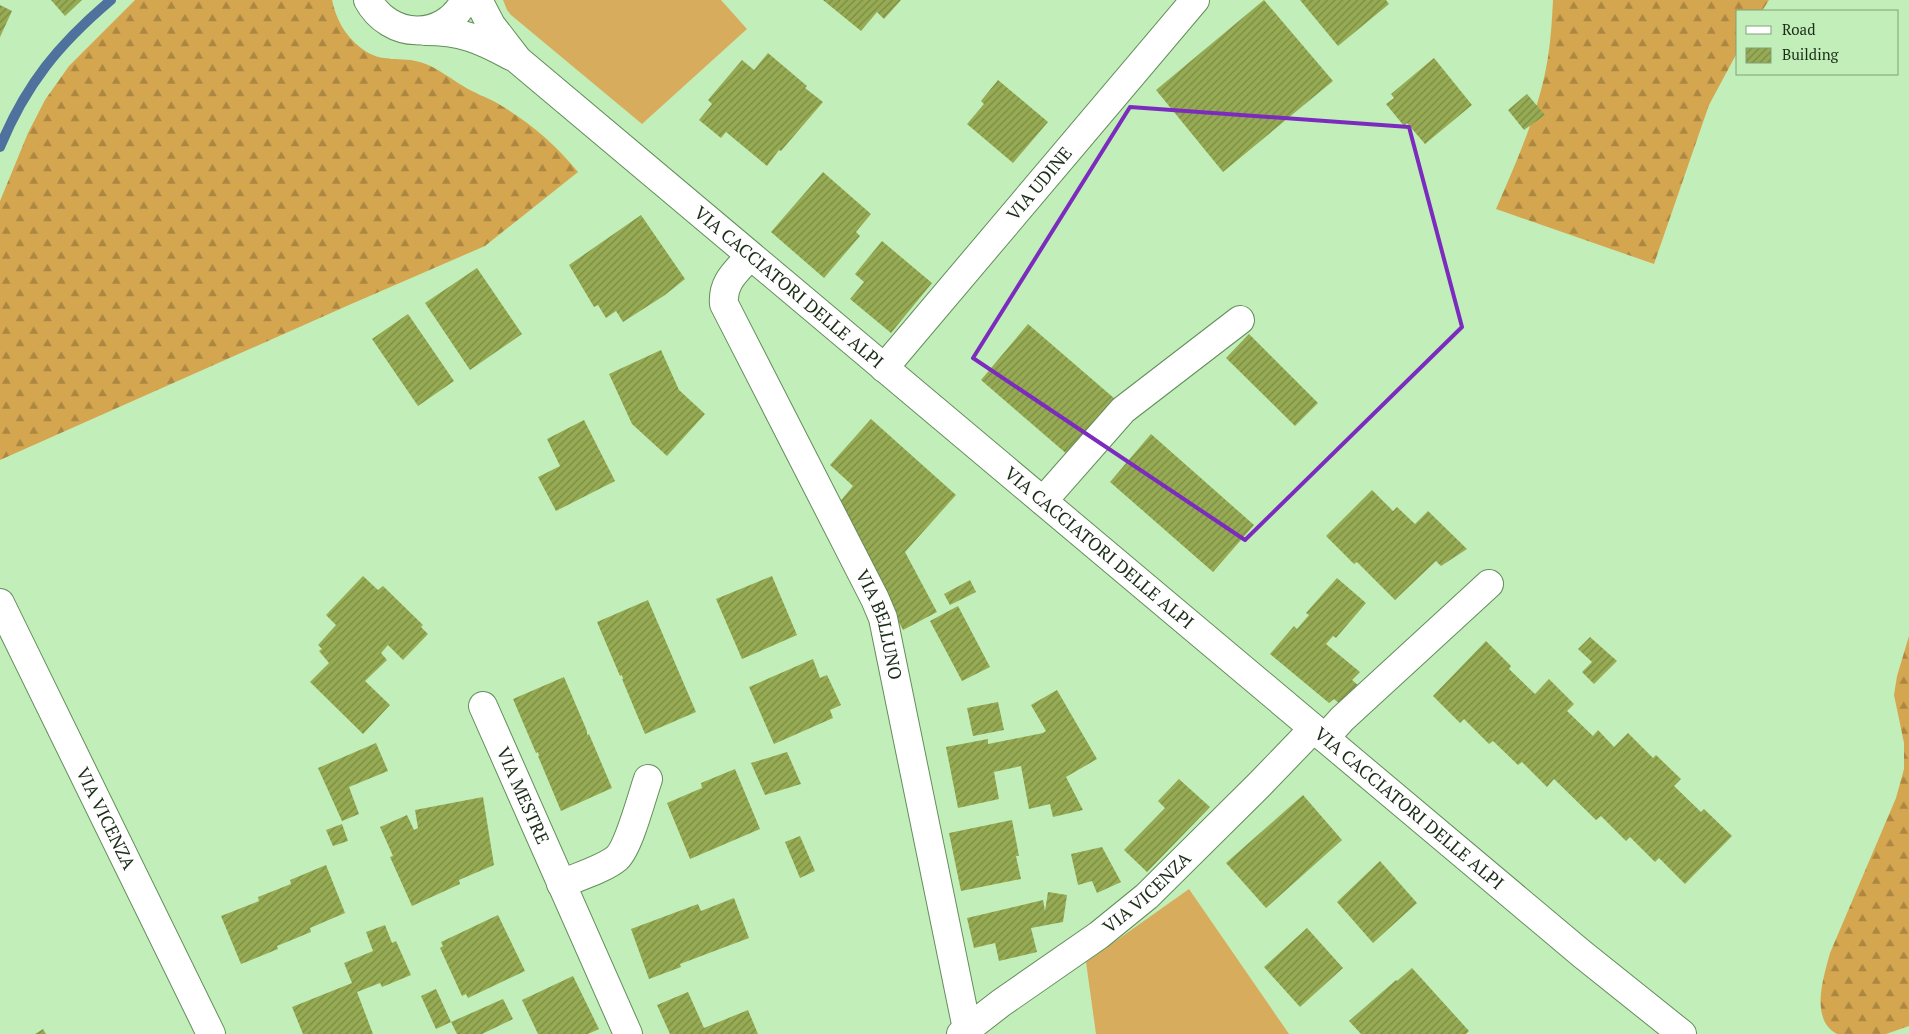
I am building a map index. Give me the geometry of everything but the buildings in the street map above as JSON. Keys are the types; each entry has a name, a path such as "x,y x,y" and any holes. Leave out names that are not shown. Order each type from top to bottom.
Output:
{"street":[{"name":"VIA CACCIATORI DELLE ALPI","path":"368,0 373,10 386,22 402,29 464,34 518,60"},
{"name":"VIA CACCIATORI DELLE ALPI","path":"418,31 435,28 450,19 462,7 465,0"},
{"name":"VIA CACCIATORI DELLE ALPI","path":"478,0 491,26 518,60 1582,954 1682,1034"},
{"name":"VIA UDINE","path":"884,368 1194,0"},
{"name":"VIA BELLUNO","path":"750,256 728,282 724,293 724,304 883,618 964,1031"},
{"path":"1043,502 1124,410 1240,320"},
{"name":"VIA VICENZA","path":"964,1031 1012,995 1099,935 1147,896 1260,785 1319,733 1342,719 1489,584"},
{"name":"VIA VICENZA","path":"0,603 211,1034"},
{"name":"VIA MESTRE","path":"484,706 628,1034"},
{"path":"561,884 611,862 619,856 648,779"}],"highlighted area":[{"path":"1130,107 1409,127 1462,327 1245,540 973,358"}],"shaded area":[{"path":"503,0 721,0 747,29 642,124 511,15"},
{"path":"1189,889 1289,1034 1096,1034 1086,962"}],"green space":[{"path":"135,0 332,0 342,27 361,48 384,58 415,61 428,65 497,103 541,134 578,172 485,246 0,460 0,201 28,133 45,100 69,66"},
{"path":"1553,0 1769,0 1763,10 1736,10 1736,55 1709,105 1654,264 1496,209 1520,154 1534,115 1544,76"},
{"path":"1909,636 1909,1026 1886,1034 1837,1034 1828,1027 1823,1018 1821,1008 1822,985 1830,953 1896,798 1904,769 1904,743 1894,695 1897,676"}],"waterway":[{"path":"0,147 21,104 46,66 75,33 111,0"}]}
